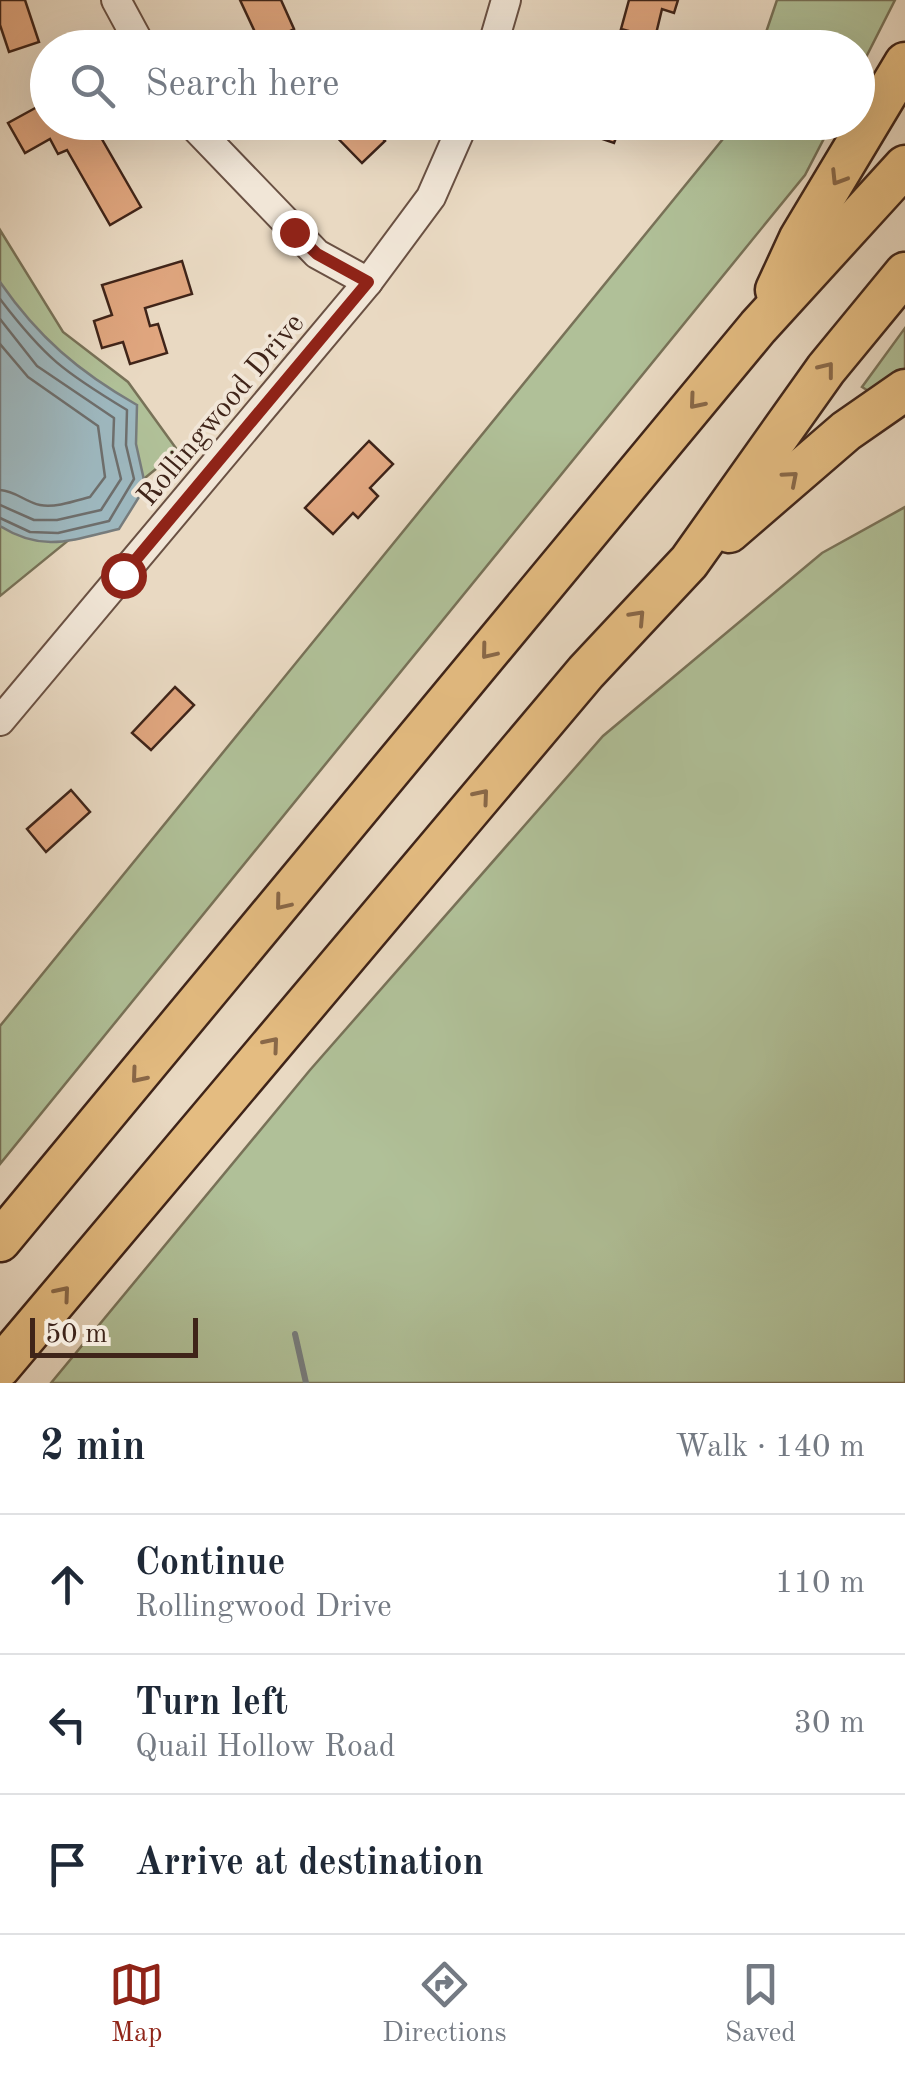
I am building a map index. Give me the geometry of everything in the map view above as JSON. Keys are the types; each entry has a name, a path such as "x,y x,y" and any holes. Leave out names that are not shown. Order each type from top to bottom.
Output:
{"highway":[{"path":"875,113 905,63"},
{"path":"758,326 800,238 859,140"},
{"path":"0,1240 758,326 905,166"},
{"path":"689,562 826,369 905,273"},
{"path":"0,1367 586,672 689,562 846,431 905,390"}],"street":[{"path":"116,0 132,30"},
{"path":"497,30 506,0"},
{"path":"207,140 317,254 368,282"},
{"name":"Rollingwood Drive","path":"0,721 368,282 432,197 456,140"}],"green space":[{"path":"777,0 895,0 875,39 875,30 767,30"},
{"path":"722,140 823,140 805,175 0,1164 0,1026"},
{"path":"0,230 63,332 128,382 178,451 0,596"},
{"path":"905,328 905,369 870,392 862,387"},
{"path":"905,507 905,1383 51,1383 310,1070 603,736 822,553"}],"water":[{"path":"0,282 29,320 61,352 137,405 136,444 144,480 139,497 119,529 44,542 0,526"}],"building":[{"path":"0,0 25,0 35,30 30,30 30,45 9,52 0,25"},
{"path":"240,0 281,0 294,29 254,30"},
{"path":"629,0 678,0 674,13 662,9 657,30 621,29"},
{"path":"30,111 30,140 48,140 25,153 8,123"},
{"path":"51,140 102,140 141,207 110,225 67,150 58,154"},
{"path":"340,140 384,140 362,163"},
{"path":"182,261 192,294 145,308 150,326 158,324 167,353 130,364 123,342 102,348 94,321 112,315 102,285"},
{"path":"369,441 393,464 370,488 378,496 358,518 353,513 333,534 305,508"},
{"path":"175,687 194,705 151,750 132,733"},
{"path":"71,790 90,812 46,852 27,829"}],"waterway":[{"path":"295,1334 306,1383"}],"route":[{"path":"123,575 368,282 317,254 294,232"}]}
